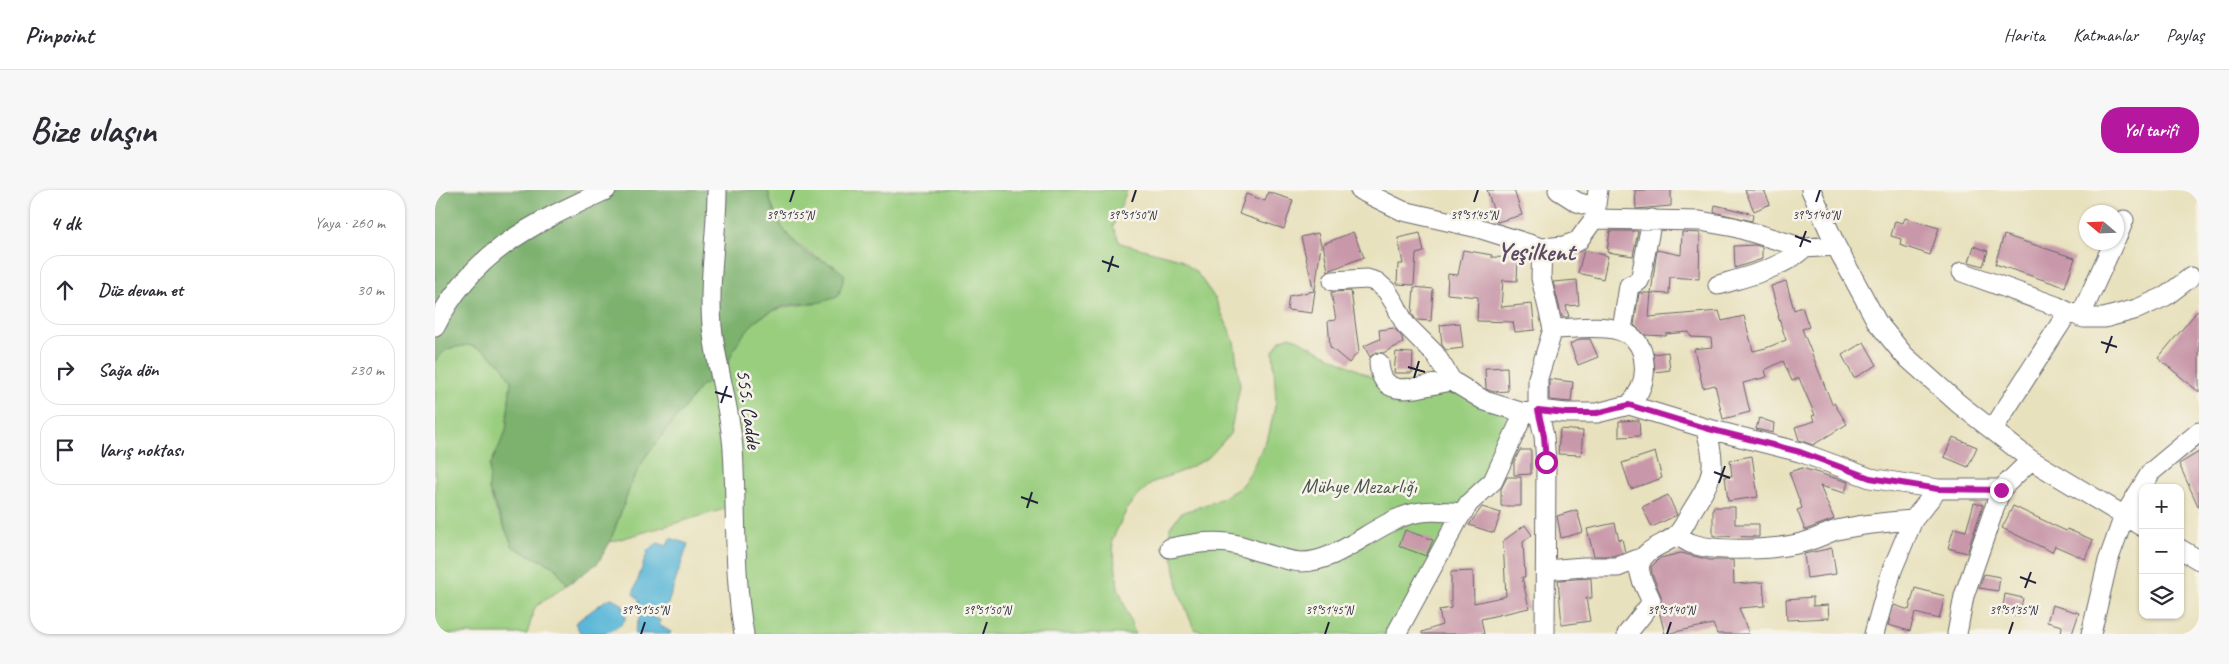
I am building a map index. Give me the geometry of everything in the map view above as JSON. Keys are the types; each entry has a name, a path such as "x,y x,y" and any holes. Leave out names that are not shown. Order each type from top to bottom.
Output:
{"street":[{"path":"435,327 459,285 493,252 522,232 606,190"},
{"name":"555. Cadde","path":"717,190 717,215 713,248 713,327 731,426 738,603 744,634"},
{"path":"1360,190 1403,211 1478,228 1542,248 1564,246 1578,241 1598,200"},
{"path":"1558,190 1577,202 1598,200 1652,219 1734,226 1804,248 1836,246"},
{"path":"1811,190 1836,246 1877,322 1905,355 1959,404 2031,460 2139,525"},
{"path":"1621,330 1629,286 1636,283 1641,276 1652,219"},
{"path":"1396,634 1463,513 1493,481 1531,411 1538,378 1553,329 1541,278 1542,248"},
{"path":"1718,285 1766,271 1790,260 1804,248"},
{"path":"1993,429 2074,314 2110,250"},
{"path":"1962,272 2074,314 2104,318 2137,309 2166,296 2191,278"},
{"path":"1333,281 1359,279 1377,282 1387,291 1405,324 1435,354 1452,382 1485,401 1531,411 1566,413 1597,413 1629,405 1705,428 1800,452 1870,478 1938,489 2001,490"},
{"path":"1553,329 1600,327 1621,330 1635,339 1643,352 1645,368 1643,382 1637,397 1629,405"},
{"path":"1379,363 1380,375 1385,384 1395,388 1413,389 1452,382"},
{"path":"1531,411 1544,436 1546,462 1545,634"},
{"path":"1546,570 1618,567 1643,556 1677,536 1705,491 1713,469 1713,449 1705,428"},
{"path":"2091,634 2108,562 2125,516 2151,472 2187,440 2199,432"},
{"path":"1957,634 1964,596 2001,490 2031,460"},
{"path":"1874,634 1893,570 1913,520 1938,489"},
{"path":"1170,548 1204,542 1236,544 1301,562 1333,555 1373,530 1402,517 1426,511 1463,513"},
{"path":"1677,536 1690,543 1711,547 1735,549 1785,547 1809,541 1835,531 1867,524 1913,520"},
{"path":"2184,551 2199,560"},
{"path":"1627,634 1649,606 1651,600 1640,576 1639,565 1643,556"}],"green space":[{"path":"435,190 768,190 773,210 788,236 795,244 812,256 834,266 845,275 838,297 819,303 781,307 769,312 748,329 733,352 722,378 702,385 646,456 633,479 610,542 598,563 567,585 555,567 513,547 489,490 490,466 506,431 511,381 501,364 483,350 468,345 447,349 435,361"},
{"path":"768,190 1127,190 1113,227 1120,243 1180,259 1197,273 1215,298 1234,341 1240,386 1230,434 1208,458 1151,483 1128,507 1112,540 1118,587 1135,634 744,634 735,506 610,542 633,479 646,456 702,385 722,378 736,345 745,332 766,314 796,305 815,304 835,266 810,253 791,238 777,218"},
{"name":"Mühye Mezarlığı","path":"1290,336 1385,384 1433,383 1524,413 1396,634 1209,634 1194,629 1179,592 1171,548 1170,527 1181,513 1216,501 1238,489 1248,477 1269,434 1276,401 1273,351 1280,340"},
{"path":"468,345 483,350 501,364 511,381 506,431 490,466 489,490 494,505 513,547 555,567 567,585 535,607 527,634 435,634 435,361 447,349"}],"water":[{"path":"670,538 688,544 664,615 639,607 639,599 633,594 648,550 658,543 667,546"},
{"path":"612,598 623,605 626,618 622,623 607,632 581,634 575,623 606,600"},
{"path":"641,613 660,620 659,625 671,632 670,634 634,634"}],"building":[{"path":"1487,190 1514,190 1522,215 1497,222"},
{"path":"1635,190 1671,190 1671,206 1636,209"},
{"path":"1745,190 1764,190 1770,204 1754,211"},
{"path":"1268,192 1293,200 1284,229 1239,214 1246,194 1265,201"},
{"path":"1715,205 1753,214 1752,221 1714,212"},
{"path":"1905,218 1939,228 1930,255 1900,245 1901,239 1891,236 1895,221 1903,223"},
{"path":"1610,231 1638,231 1633,256 1607,252"},
{"path":"1353,232 1364,257 1328,271 1323,244"},
{"path":"1682,232 1700,233 1699,279 1670,277 1669,294 1651,293 1657,250 1681,255"},
{"path":"1318,233 1321,245 1312,313 1287,310 1289,296 1314,291 1301,237"},
{"path":"1420,233 1424,252 1416,254 1414,285 1397,284 1398,264 1403,264 1398,238"},
{"path":"2004,235 2075,258 2065,287 1995,264"},
{"path":"1755,245 1762,247 1762,259 1735,268 1734,246"},
{"path":"1974,246 1988,251 1983,266 1969,262"},
{"path":"1463,250 1492,255 1491,257 1518,258 1517,281 1503,280 1501,307 1532,304 1535,330 1515,332 1513,322 1477,321 1478,297 1447,294 1448,274 1458,275"},
{"path":"1584,250 1608,256 1603,279 1578,273"},
{"path":"1577,280 1579,305 1566,306 1569,317 1562,317 1553,282"},
{"path":"1786,281 1794,310 1802,307 1809,327 1802,329 1832,404 1834,403 1847,424 1813,445 1799,440 1795,427 1815,421 1812,416 1815,415 1799,378 1792,381 1783,361 1765,370 1767,377 1743,383 1750,412 1723,419 1715,385 1703,388 1694,349 1712,347 1711,338 1691,337 1689,332 1666,334 1666,336 1645,335 1634,325 1639,293 1651,293 1649,317 1719,311 1722,321 1744,316 1753,351 1766,348 1786,340 1771,286"},
{"path":"1414,287 1433,289 1431,321 1417,320 1412,314"},
{"path":"1351,291 1359,351 1349,363 1330,347 1328,321 1336,320 1331,292"},
{"path":"2199,309 2199,392 2158,358"},
{"path":"1460,323 1463,348 1446,350 1442,345 1440,325"},
{"path":"1394,328 1402,337 1403,343 1383,353 1376,352 1370,357 1364,346 1380,339 1379,330"},
{"path":"1581,339 1590,339 1598,357 1578,365 1570,344"},
{"path":"1864,342 1877,365 1854,378 1842,355"},
{"path":"1396,352 1413,353 1412,373 1394,373"},
{"path":"1668,352 1670,370 1655,372 1653,354"},
{"path":"1507,367 1508,391 1494,392 1486,389 1485,368"},
{"path":"1549,379 1573,382 1571,402 1549,400"},
{"path":"1759,418 1774,423 1773,433 1756,429"},
{"path":"1639,420 1640,436 1619,437 1619,421"},
{"path":"1560,429 1583,431 1581,455 1558,454"},
{"path":"1953,437 1977,447 1968,467 1944,457"},
{"path":"1520,450 1531,450 1531,474 1514,475 1514,462"},
{"path":"1655,452 1662,478 1631,489 1622,463"},
{"path":"2199,452 2199,508 2179,464"},
{"path":"1752,456 1758,497 1728,501 1725,476 1732,476 1730,460"},
{"path":"1802,468 1848,482 1845,493 1820,486 1834,519 1805,530 1797,510 1802,508 1789,472"},
{"path":"1507,477 1521,477 1521,506 1501,506 1501,489"},
{"path":"1668,495 1677,515 1652,527 1642,507"},
{"path":"1974,503 1983,505 1967,553 1948,548 1954,528 1966,531"},
{"path":"2013,506 2066,531 2067,529 2093,540 2085,559 2055,546 2052,552 2002,528"},
{"path":"1482,507 1501,513 1494,533 1469,525"},
{"path":"1713,507 1735,507 1735,524 1759,524 1759,537 1713,536"},
{"path":"1577,510 1583,532 1561,538 1557,516"},
{"path":"1615,523 1619,540 1622,539 1625,552 1613,556 1594,556 1587,529"},
{"path":"1525,525 1532,535 1523,542 1525,577 1522,577 1529,608 1481,619 1484,634 1422,634 1422,632 1442,625 1439,610 1451,608 1451,572 1473,571 1474,603 1506,596 1503,541"},
{"path":"1405,530 1433,540 1426,556 1399,546"},
{"path":"1832,548 1836,574 1807,578 1804,554"},
{"path":"1681,553 1710,560 1733,560 1734,584 1763,582 1765,606 1739,608 1749,634 1717,634 1713,624 1665,634 1659,611 1661,596 1651,567 1660,558"},
{"path":"1984,574 2000,577 1998,591 1979,588"},
{"path":"1591,578 1592,598 1586,598 1590,621 1562,625 1558,580"},
{"path":"1915,588 1945,596 1939,619 1915,613 1910,631 1888,625 1894,605 1909,610"},
{"path":"2005,594 2023,598 2019,617 2002,613"},
{"path":"1813,597 1813,606 1828,605 1829,618 1787,620 1786,599"},
{"path":"2052,605 2079,613 2072,634 2061,634 2062,626 2047,622"}],"district":[{"name":"Yeşilkent","path":"1536,251"}],"route":[{"path":"1546,462 1544,436 1538,410 1566,413 1597,413 1629,405 1705,428 1800,452 1870,478 1938,489 2001,490"}]}
